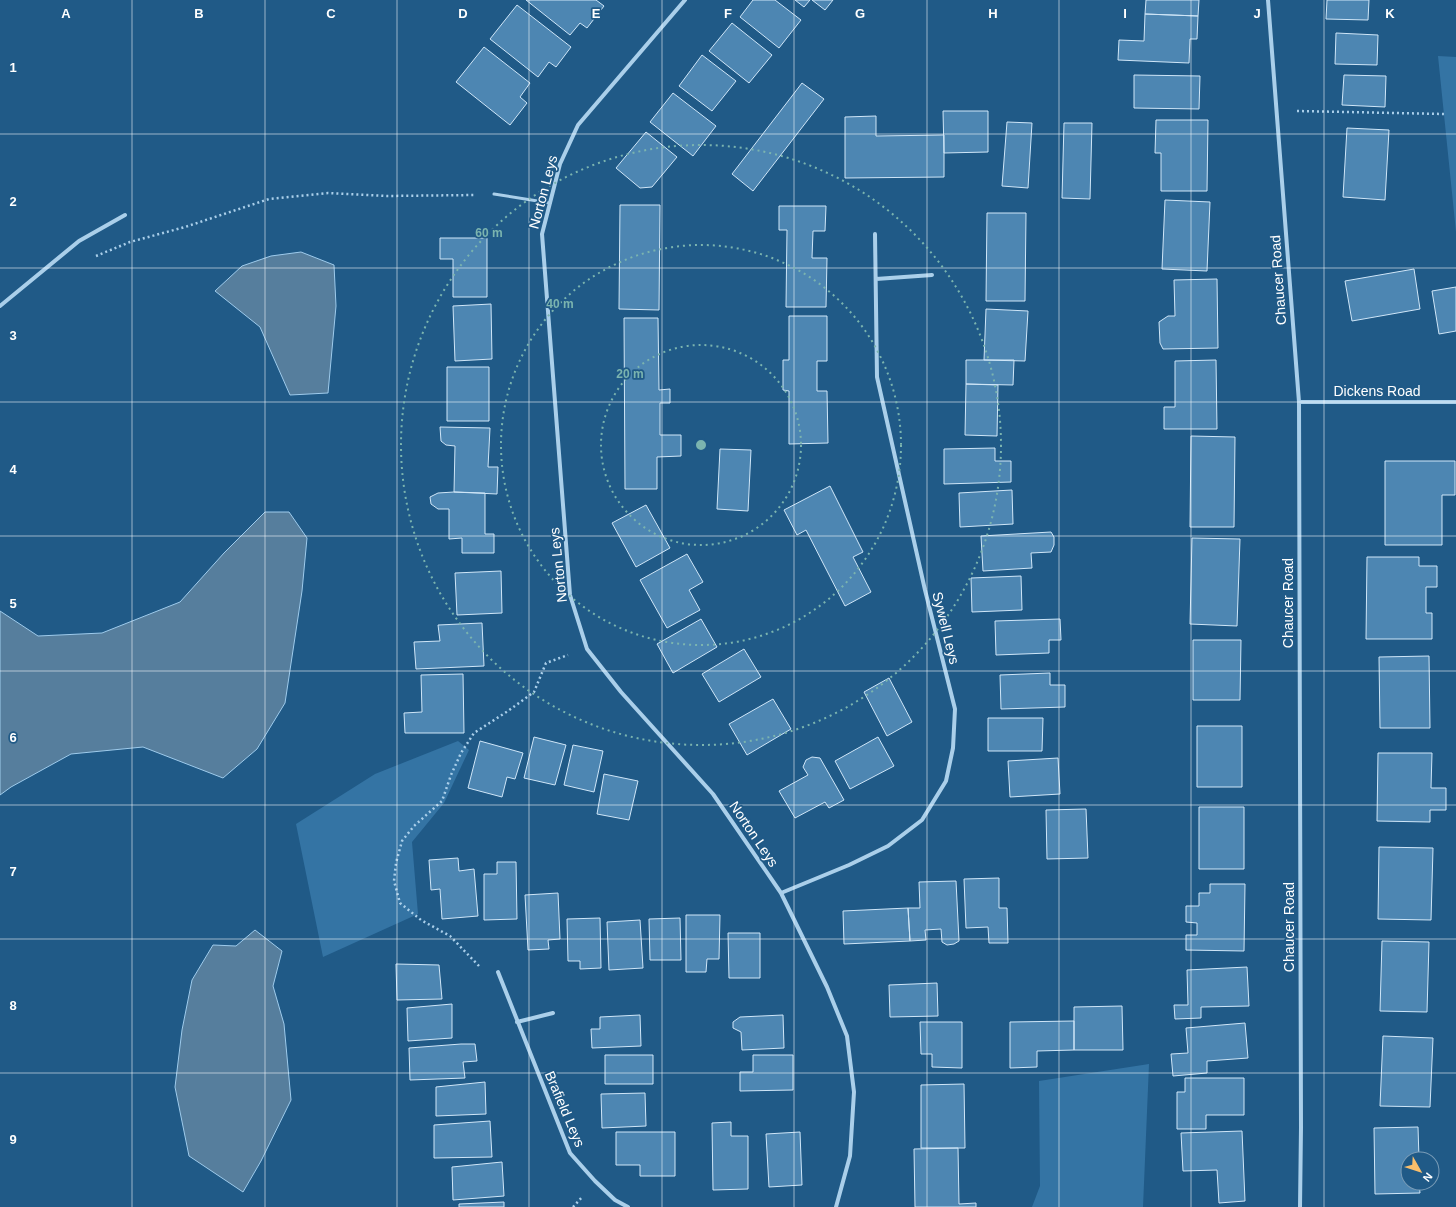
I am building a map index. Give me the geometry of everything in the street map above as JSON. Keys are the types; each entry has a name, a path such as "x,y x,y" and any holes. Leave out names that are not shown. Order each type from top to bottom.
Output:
{"street":[{"name":"Norton Leys","path":"686,0 578,126 560,164 542,234 570,595 587,649 621,692 713,794 781,893 828,987 847,1036 854,1092 850,1156 836,1207"},
{"name":"Chaucer Road","path":"1268,0 1299,402 1300,1207"},
{"path":"0,306 79,241 125,215"},
{"name":"Sywell Leys","path":"781,893 849,865 888,846 922,820 946,781 953,748 955,709 925,590 877,377 875,234"},
{"path":"876,279 932,275"},
{"name":"Dickens Road","path":"1299,402 1456,402"},
{"name":"Brafield Leys","path":"498,972 570,1153 614,1200 628,1207"},
{"path":"517,1022 554,1013"}],"lane":[{"path":"494,194 550,203"}],"path":[{"path":"1276,111 1444,114"},
{"path":"79,241 94,257 130,242 269,199 328,194 387,196 494,194"},
{"path":"498,972 480,966 450,936 421,920 400,903 394,881 396,863 402,841 414,826 442,801 451,775 461,753 474,733 534,692 546,663 587,649"}],"shaded area":[{"path":"1438,56 1456,57 1456,232"},
{"path":"301,252 334,265 336,306 328,393 290,395 260,327 215,291 242,266 271,256"},
{"path":"265,512 289,512 307,538 302,591 285,703 257,749 223,778 143,747 71,754 11,787 0,795 0,611 38,636 102,633 180,602 224,553"},
{"path":"458,741 469,750 444,803 412,842 418,914 323,957 296,824 375,774"},
{"path":"255,930 282,951 273,986 284,1024 291,1100 261,1161 243,1192 189,1156 175,1087 182,1030 192,980 213,945 236,946"},
{"path":"1149,1064 1143,1207 1032,1207 1040,1186 1039,1081"}],"building":[{"path":"526,0 596,0 604,6 587,28 580,23 570,35"},
{"path":"753,0 775,0 801,20 779,48 740,17"},
{"path":"795,0 810,0 804,7"},
{"path":"812,0 833,0 825,10"},
{"path":"1146,0 1199,0 1198,16 1145,14"},
{"path":"1327,0 1369,0 1368,20 1326,19"},
{"path":"517,5 571,47 556,67 549,62 538,77 490,39"},
{"path":"1145,14 1198,16 1197,39 1190,39 1189,63 1118,60 1119,40 1144,41"},
{"path":"732,23 772,55 749,83 709,51"},
{"path":"1336,33 1378,35 1377,65 1335,64"},
{"path":"484,47 530,83 520,97 527,103 510,125 456,82"},
{"path":"702,55 736,81 712,111 679,86"},
{"path":"1134,75 1200,76 1199,109 1134,108"},
{"path":"1344,75 1386,76 1385,107 1342,105"},
{"path":"802,83 824,99 753,191 732,174"},
{"path":"673,93 716,126 693,156 650,122"},
{"path":"943,111 988,111 988,152 944,153"},
{"path":"876,116 876,136 944,135 944,177 845,178 845,117"},
{"path":"1156,120 1208,120 1207,191 1161,191 1161,153 1155,153"},
{"path":"1007,122 1032,123 1028,188 1002,186"},
{"path":"1064,123 1092,123 1090,199 1062,198"},
{"path":"1347,128 1389,130 1385,200 1343,197"},
{"path":"646,132 677,157 652,187 640,188 616,168"},
{"path":"1165,200 1210,202 1207,271 1162,269"},
{"path":"620,205 660,205 659,310 619,309"},
{"path":"779,206 826,206 825,231 813,231 812,258 827,258 826,307 786,307 787,230 779,230"},
{"path":"987,213 1026,213 1025,301 986,301"},
{"path":"440,238 487,238 487,297 453,297 453,259 440,259"},
{"path":"1414,269 1420,309 1352,321 1345,281"},
{"path":"1217,279 1218,348 1163,349 1160,343 1159,322 1168,316 1175,316 1174,280"},
{"path":"1456,287 1456,331 1439,334 1432,291"},
{"path":"491,304 492,359 455,361 453,306"},
{"path":"986,309 1028,311 1025,361 984,360"},
{"path":"789,316 827,316 827,361 817,361 817,391 827,391 828,443 789,444 789,391 783,390 783,360 789,360"},
{"path":"624,318 658,318 659,390 670,389 670,403 660,403 660,435 681,435 681,456 657,457 657,489 625,489"},
{"path":"966,360 1014,360 1013,385 966,384"},
{"path":"1216,360 1217,429 1164,429 1164,407 1175,407 1175,361"},
{"path":"447,367 489,367 489,421 447,421"},
{"path":"966,384 998,385 997,436 965,435"},
{"path":"440,427 490,428 488,467 498,467 497,494 454,492 455,446 446,445 441,441"},
{"path":"1191,436 1235,437 1234,527 1190,527"},
{"path":"995,448 995,461 1011,461 1011,482 944,484 944,449"},
{"path":"720,449 751,450 748,511 717,509"},
{"path":"1385,461 1455,461 1455,495 1442,495 1442,545 1385,545"},
{"path":"830,486 863,552 853,557 871,592 845,606 806,530 797,535 784,510"},
{"path":"1012,490 1013,524 960,527 959,493"},
{"path":"438,493 485,493 485,534 494,534 494,553 462,553 462,538 449,539 449,509 438,509 431,504 430,497"},
{"path":"646,505 670,548 636,567 612,523"},
{"path":"1051,532 1054,537 1054,545 1051,552 1031,553 1032,568 983,571 981,536"},
{"path":"1192,538 1240,539 1237,626 1190,624"},
{"path":"687,554 703,582 689,590 700,610 667,628 640,580"},
{"path":"1367,557 1419,557 1419,566 1437,566 1437,587 1426,587 1426,613 1432,613 1432,639 1366,639"},
{"path":"501,571 502,613 457,615 455,573"},
{"path":"1021,576 1022,610 972,612 971,578"},
{"path":"701,619 717,647 673,673 657,644"},
{"path":"1060,619 1061,640 1049,640 1049,653 996,655 995,621"},
{"path":"482,623 484,666 416,669 414,642 440,641 438,625"},
{"path":"1193,640 1241,640 1240,700 1193,700"},
{"path":"744,649 761,677 719,702 702,674"},
{"path":"1429,656 1430,728 1380,728 1379,657"},
{"path":"1050,673 1050,685 1065,685 1065,707 1001,709 1000,675"},
{"path":"463,674 464,733 405,733 404,713 422,712 421,675"},
{"path":"889,678 912,722 887,736 864,692"},
{"path":"773,699 791,729 747,755 729,724"},
{"path":"988,718 1043,718 1042,751 988,751"},
{"path":"1197,726 1242,726 1242,787 1197,787"},
{"path":"534,737 566,745 555,785 524,778"},
{"path":"878,737 894,766 850,789 835,761"},
{"path":"480,741 523,753 515,779 507,777 502,797 468,788"},
{"path":"573,745 603,751 594,792 564,785"},
{"path":"1378,753 1432,753 1431,788 1446,788 1446,810 1430,810 1430,822 1377,821"},
{"path":"812,757 820,758 844,800 829,808 825,802 795,818 779,791 808,775 803,767 806,760"},
{"path":"1058,758 1060,794 1010,797 1008,761"},
{"path":"604,774 638,781 629,820 597,814"},
{"path":"1199,807 1244,807 1244,869 1199,869"},
{"path":"1086,809 1088,858 1047,859 1046,810"},
{"path":"1379,847 1433,848 1431,920 1378,919"},
{"path":"458,858 459,871 474,869 478,916 442,919 440,889 431,890 429,860"},
{"path":"497,862 516,862 517,919 484,920 484,874 497,874"},
{"path":"999,878 999,908 1007,908 1008,943 989,943 988,927 966,928 964,879"},
{"path":"956,881 959,941 954,944 947,945 942,942 941,929 925,930 926,940 910,941 908,908 920,908 919,882"},
{"path":"1210,884 1245,884 1244,951 1186,950 1186,935 1197,935 1197,923 1186,922 1186,906 1199,906 1199,893 1210,893"},
{"path":"558,893 560,939 548,940 549,949 528,950 525,895"},
{"path":"908,908 910,941 844,944 843,911"},
{"path":"686,915 720,915 719,959 707,959 706,972 686,972"},
{"path":"600,918 601,968 580,969 580,961 568,961 567,919"},
{"path":"680,918 681,960 650,960 649,919"},
{"path":"640,920 643,968 609,970 607,922"},
{"path":"728,933 760,933 760,978 729,978"},
{"path":"1382,941 1429,942 1427,1012 1380,1011"},
{"path":"396,964 439,965 442,999 397,1000"},
{"path":"1247,967 1249,1006 1201,1007 1201,1018 1175,1019 1174,1005 1188,1005 1187,970"},
{"path":"937,983 938,1016 890,1017 889,985"},
{"path":"452,1004 452,1038 408,1041 407,1008"},
{"path":"1122,1006 1123,1050 1074,1050 1074,1007"},
{"path":"640,1015 641,1046 592,1048 591,1029 600,1029 600,1017"},
{"path":"783,1015 784,1048 742,1050 741,1032 733,1028 733,1022 740,1017"},
{"path":"1074,1021 1074,1050 1037,1051 1037,1067 1010,1068 1010,1022"},
{"path":"920,1022 962,1022 962,1068 932,1067 932,1054 921,1054"},
{"path":"1245,1023 1248,1058 1207,1061 1207,1073 1173,1076 1171,1054 1188,1053 1186,1028"},
{"path":"1383,1036 1433,1038 1430,1107 1380,1106"},
{"path":"475,1044 477,1061 463,1062 465,1078 410,1080 409,1048"},
{"path":"605,1055 653,1055 653,1084 605,1084"},
{"path":"753,1055 793,1055 793,1090 740,1091 740,1072 753,1072"},
{"path":"1185,1078 1244,1078 1244,1115 1206,1115 1206,1129 1177,1129 1177,1092 1185,1092"},
{"path":"485,1082 486,1114 436,1116 436,1087"},
{"path":"964,1084 965,1148 921,1148 921,1085"},
{"path":"645,1093 646,1126 602,1128 601,1094"},
{"path":"490,1121 492,1157 434,1158 434,1125"},
{"path":"731,1122 731,1136 748,1136 748,1189 713,1190 712,1123"},
{"path":"1418,1127 1419,1151 1400,1151 1400,1191 1420,1191 1420,1193 1375,1194 1374,1128"},
{"path":"1242,1131 1245,1201 1219,1203 1217,1170 1183,1171 1181,1133"},
{"path":"616,1132 675,1132 675,1176 640,1176 640,1165 616,1165"},
{"path":"800,1132 802,1185 769,1187 766,1134"},
{"path":"958,1148 959,1204 976,1203 976,1207 915,1207 914,1149"},
{"path":"502,1162 504,1196 453,1200 452,1167"},
{"path":"504,1202 504,1207 459,1207 459,1204"}]}
